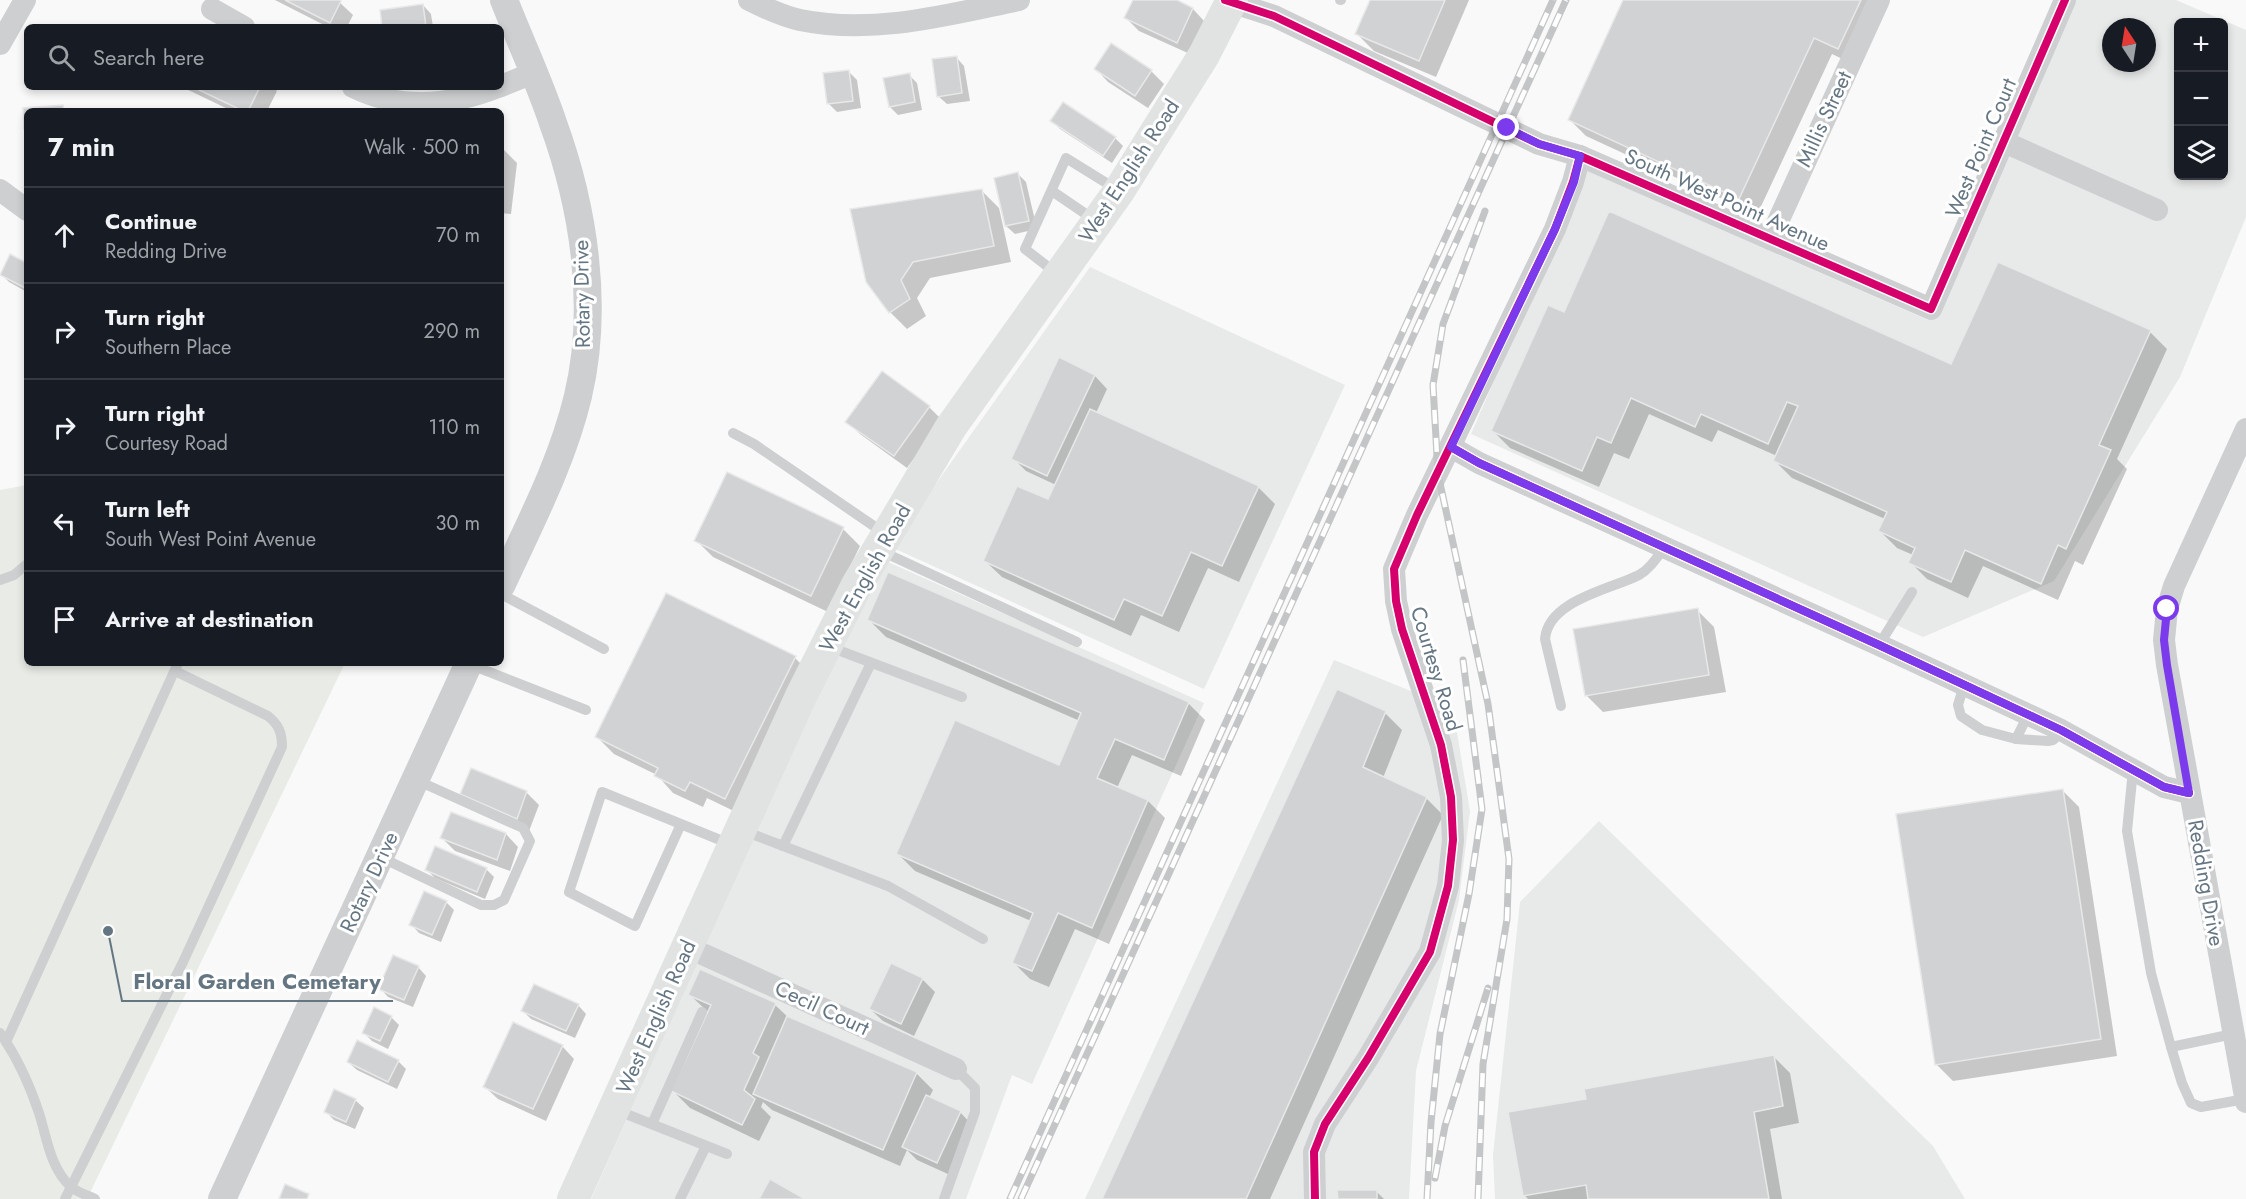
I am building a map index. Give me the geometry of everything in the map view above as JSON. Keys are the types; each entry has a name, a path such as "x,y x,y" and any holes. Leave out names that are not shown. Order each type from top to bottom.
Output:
{"main road":[{"name":"West English Road","path":"573,1199 737,838 826,646 857,585 951,427 1119,191 1204,55 1229,1"}],"street":[{"path":"0,44 25,0"},
{"name":"Rotary Drive","path":"504,0 554,123 574,191 585,271 585,339 578,396 566,437 504,579"},
{"path":"749,0 800,20 887,25 914,11 1019,0"},
{"name":"Millis Street","path":"1770,239 1878,0"},
{"name":"West Point Court","path":"1931,309 2065,0"},
{"name":"South West Point Avenue","path":"1229,1 1274,16 1539,144 1580,156 1931,309"},
{"path":"212,9 239,24"},
{"path":"504,84 533,73"},
{"path":"358,90 397,102 417,104 442,103 486,90"},
{"path":"2004,142 2157,210"},
{"name":"Courtesy Road","path":"1315,1199 1314,1152 1325,1124 1368,1059 1430,952 1448,886 1453,840 1451,797 1441,745 1402,629 1396,601 1394,569 1417,515 1555,229 1574,182 1580,156"},
{"path":"0,190 24,208"},
{"name":"Redding Drive","path":"2246,429 2174,585 2167,609 2164,640 2189,793 2246,1101"},
{"path":"1451,447 1479,463 2063,731 2164,787 2189,793"},
{"name":"Rotary Drive","path":"222,1199 468,666"},
{"name":"Cecil Court","path":"687,947 956,1069"}],"lane":[{"path":"1059,275 1025,249 1066,158 1119,191"},
{"path":"1052,191 1097,222"},
{"path":"733,433 754,444 883,542 1077,642"},
{"path":"1561,706 1545,639 1548,628 1556,617 1588,594 1641,575 1655,561 1664,547"},
{"path":"0,580 14,575 24,567"},
{"path":"1879,645 1912,592"},
{"path":"504,596 604,649"},
{"path":"826,646 962,697"},
{"path":"783,846 871,663"},
{"path":"474,666 586,710"},
{"path":"65,1199 71,1187 183,962 282,747 282,735 277,724 268,716 176,667 3,1038 34,1101 57,1169 71,1187 95,1199"},
{"path":"1964,685 1958,705 1961,716 1982,730 2016,739 2048,741 2053,740 2063,731"},
{"path":"2016,739 2028,715"},
{"path":"2133,770 2127,831 2151,974 2170,1047 2191,1103 2201,1107 2246,1101"},
{"path":"380,857 481,905 494,905 504,900 530,841 523,828 416,780"},
{"path":"681,824 635,926 569,892 602,792 681,824 737,838 783,846 888,885 983,939"},
{"path":"652,1124 702,1012"},
{"path":"2170,1047 2233,1034"},
{"path":"944,1199 975,1112 975,1088 956,1069"},
{"path":"614,1109 727,1154"},
{"path":"680,1199 706,1146"}],"shaded area":[{"path":"2070,0 2176,0 2218,18 2174,18 2174,180 2228,180 2228,22 2246,30 2246,217 2180,377 2054,581 1923,637 1471,434 1585,170 1928,320"},
{"path":"1090,267 1345,385 1204,689 891,547"},
{"path":"24,486 24,666 344,666 87,1199 0,1199 0,490"},
{"path":"879,558 1204,703 1032,1084 1012,1075 966,1199 591,1199"},
{"path":"1334,660 1453,708 1470,811 1459,900 1416,1071 1409,1199 1085,1199"},
{"path":"1599,821 1933,1146 1965,1199 1495,1199 1493,1155 1520,902"}],"building":[{"path":"285,0 340,0 341,1 330,23"},
{"path":"1133,0 1177,0 1193,8 1177,43 1124,18"},
{"path":"1370,0 1445,0 1419,61 1355,34"},
{"path":"1623,0 1861,0 1838,49 1814,38 1739,199 1568,120"},
{"path":"423,4 426,24 382,24 380,10"},
{"path":"1111,43 1152,70 1135,96 1094,69"},
{"path":"957,56 962,93 937,97 932,59"},
{"path":"849,70 853,101 827,104 823,73"},
{"path":"910,73 915,102 889,107 883,78"},
{"path":"199,90 258,90 250,108 237,108"},
{"path":"1063,102 1116,137 1103,156 1050,121"},
{"path":"63,105 64,108 24,108 24,129 23,108"},
{"path":"1018,172 1029,221 1005,226 994,178"},
{"path":"982,189 994,246 913,262 901,280 910,299 889,313 866,282 850,209"},
{"path":"1609,211 1951,364 1998,262 2151,330 2099,445 2111,450 2066,549 2058,545 2041,584 1965,550 1951,582 1908,563 1915,548 1878,531 1887,512 1773,461 1798,406 1787,402 1768,444 1701,414 1695,427 1631,398 1611,443 1597,437 1582,471 1491,431 1548,305 1564,312"},
{"path":"10,254 24,261 24,287 0,275"},
{"path":"1059,357 1095,375 1047,476 1011,459"},
{"path":"882,371 930,406 894,456 845,422"},
{"path":"1090,409 1259,486 1222,566 1191,552 1162,616 1124,599 1114,620 983,561 1017,486 1048,499"},
{"path":"727,472 844,527 811,596 694,541"},
{"path":"888,572 1189,702 1164,760 1115,739 1097,778 1148,800 1092,928 1058,913 1032,971 1012,963 1033,913 896,854 955,720 1059,765 1081,713 867,620"},
{"path":"666,593 796,656 725,799 690,782 685,791 654,776 658,768 595,737"},
{"path":"1698,608 1709,675 1585,696 1573,629"},
{"path":"1337,689 1386,711 1363,767 1427,797 1246,1199 1102,1199"},
{"path":"471,768 527,791 517,819 460,794"},
{"path":"2063,789 2101,1039 1935,1065 1896,814"},
{"path":"451,812 506,833 497,860 440,838"},
{"path":"435,846 487,868 477,892 425,870"},
{"path":"424,891 447,901 432,935 409,925"},
{"path":"393,955 419,966 404,1000 378,989"},
{"path":"891,963 923,978 901,1024 869,1009"},
{"path":"700,969 776,1003 753,1053 759,1057 744,1090 755,1099 742,1125 671,1091 711,1005 688,995"},
{"path":"534,984 579,1004 566,1031 521,1011"},
{"path":"374,1007 392,1016 380,1041 362,1033"},
{"path":"787,1016 917,1072 883,1150 753,1094"},
{"path":"513,1022 563,1045 533,1109 483,1087"},
{"path":"357,1040 399,1060 388,1082 347,1062"},
{"path":"1774,1055 1783,1106 1754,1112 1769,1199 1588,1199 1586,1185 1523,1196 1508,1112 1586,1099 1584,1089"},
{"path":"334,1089 356,1099 346,1122 324,1112"},
{"path":"926,1095 961,1111 937,1163 902,1147"},
{"path":"770,1179 805,1199 759,1199"},
{"path":"285,1184 309,1194 307,1199 279,1199"},
{"path":"1337,1190 1377,1190 1377,1199 1338,1199"}],"railway":[{"path":"1010,1199 1553,0"},
{"path":"1021,1199 1566,0"},
{"path":"1478,1199 1483,1064 1507,919 1509,859 1488,704 1438,474 1433,385 1443,324 1485,211"},
{"path":"1427,1199 1431,1122 1440,1034 1469,894 1482,809 1463,660"},
{"path":"1435,1178 1445,1126 1488,988"}],"cycle path":[{"path":"1225,0 1274,16 1539,144 1580,156 1931,309 2065,0"},
{"path":"1315,1199 1314,1152 1325,1124 1368,1058 1430,952 1448,886 1453,840 1451,797 1441,745 1402,629 1396,601 1394,569 1417,515 1555,229 1573,182 1580,156"},
{"path":"1451,447 1479,463 2061,730 2164,787 2189,793"}],"place":[{"name":"Floral Garden Cemetary","path":"108,931"}],"route":[{"path":"1507,128 1539,144 1580,156 1574,182 1555,229 1451,447 1479,463 2061,730 2164,787 2189,793 2164,640 2167,609"}]}
